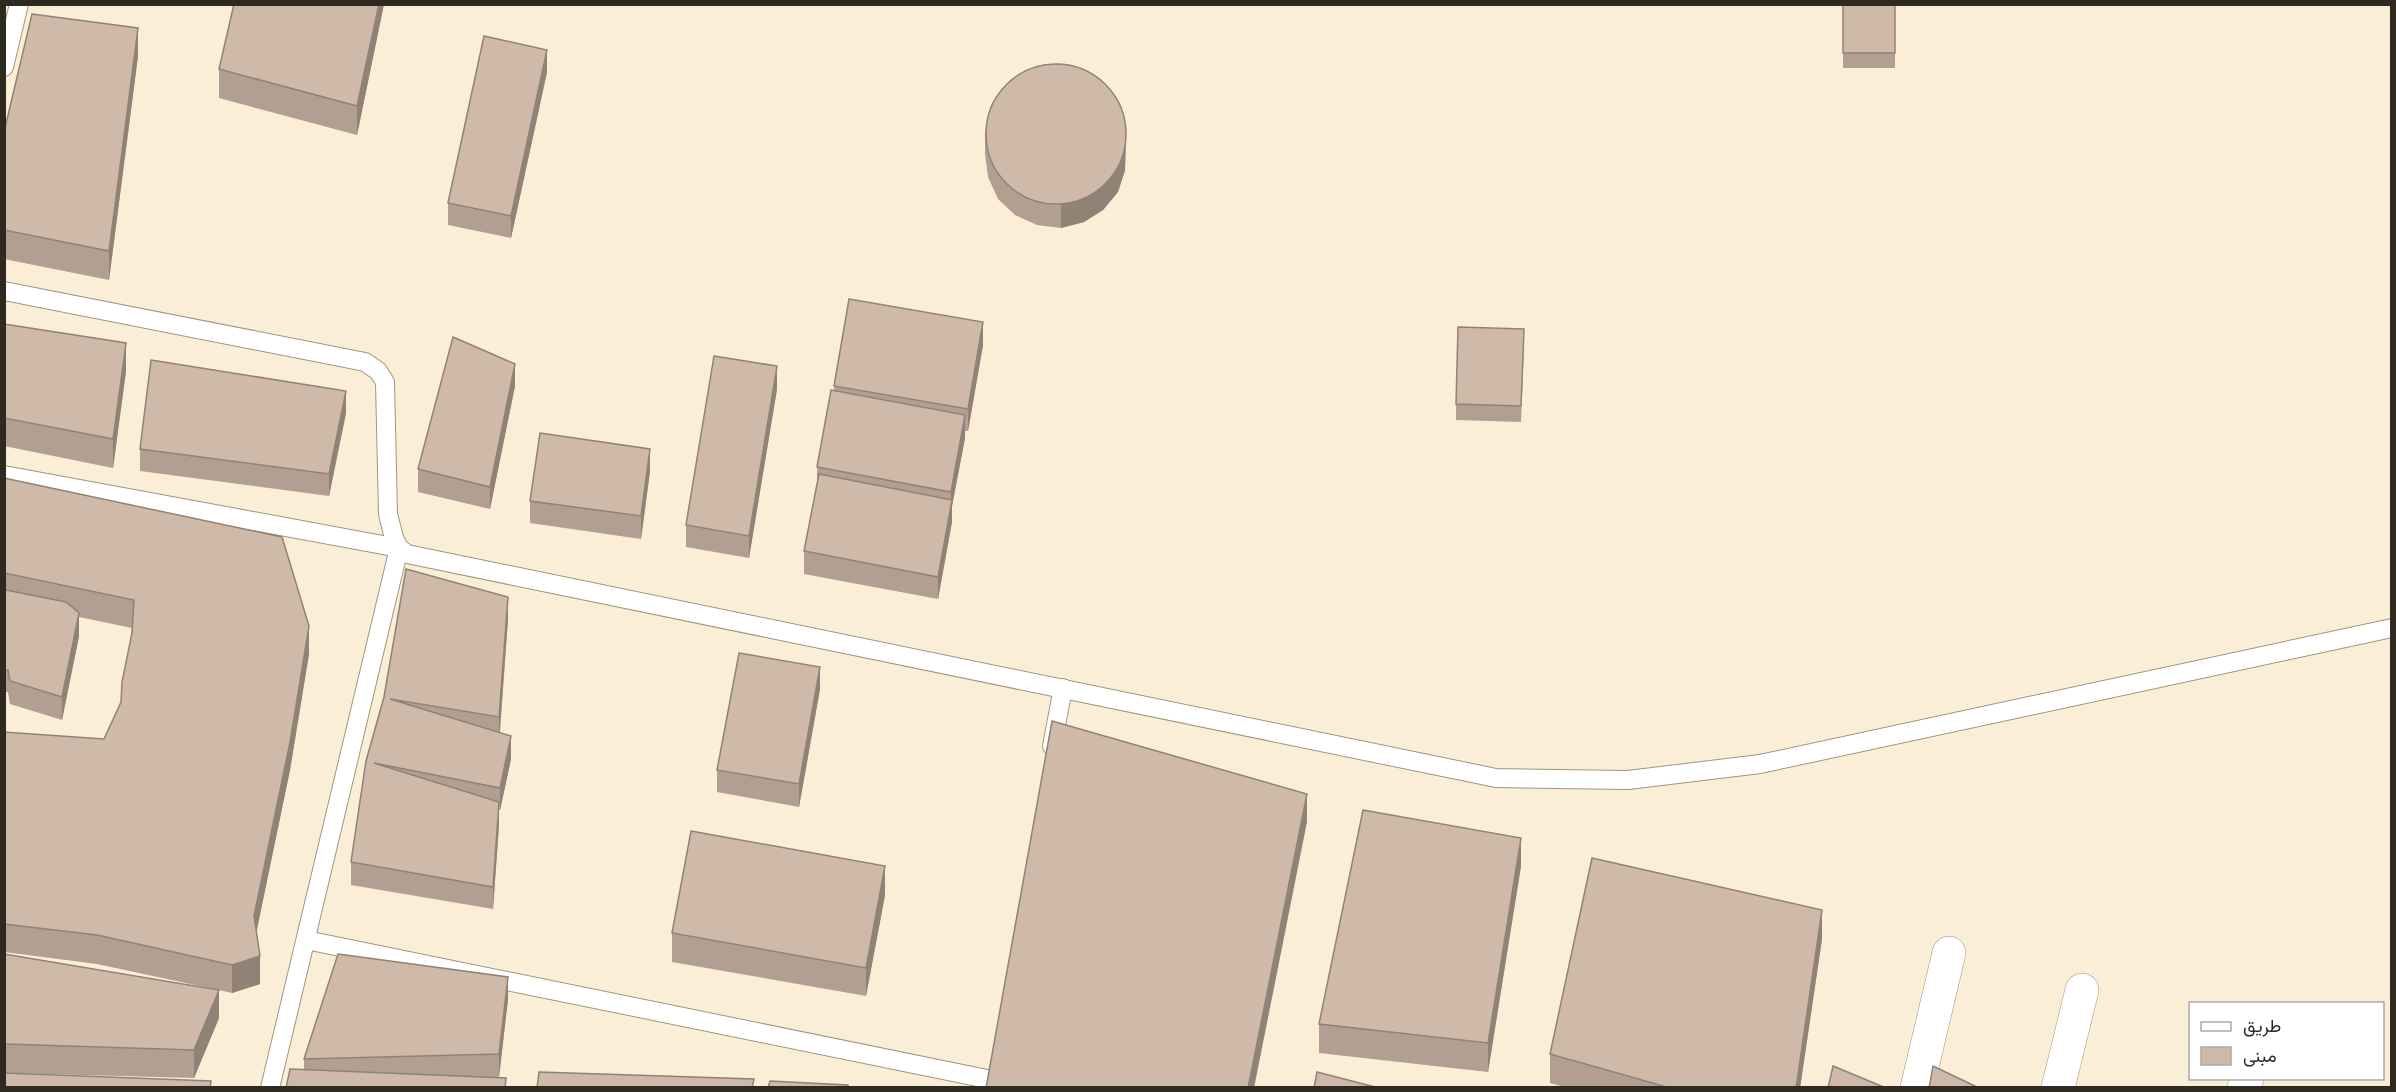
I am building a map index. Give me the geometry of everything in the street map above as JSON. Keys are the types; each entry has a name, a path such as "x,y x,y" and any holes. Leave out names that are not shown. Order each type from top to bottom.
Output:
{"street":[{"path":"1917,1088 1949,953"},
{"path":"2058,1088 2082,990"}],"lane":[{"path":"4,67 19,4"},
{"path":"4,291 365,362 378,371 385,382 388,514 399,548 270,1088"},
{"path":"4,475 399,548 407,554 1496,778 1628,780 1760,764 2391,628"},
{"path":"1050,760 1063,688"},
{"path":"306,940 992,1084 996,1057"}],"building":[{"path":"234,4 379,4 357,106 219,69"},
{"path":"1843,4 1895,4 1895,53 1843,53"},
{"path":"32,14 138,28 109,251 4,230 4,132"},
{"path":"484,36 547,50 511,216 448,203"},
{"path":"1056,64 1083,69 1106,84 1121,107 1126,134 1121,161 1106,184 1083,199 1056,204 1029,199 1006,184 991,161 986,134 991,107 1006,84 1029,69"},
{"path":"849,299 983,322 968,409 834,386"},
{"path":"4,324 126,343 113,439 4,418"},
{"path":"1458,327 1524,329 1521,406 1456,404"},
{"path":"453,337 515,364 490,487 418,469"},
{"path":"714,356 777,366 749,536 686,525"},
{"path":"151,360 346,391 329,474 140,449"},
{"path":"831,390 965,415 951,492 817,467"},
{"path":"540,433 650,449 641,516 530,501"},
{"path":"819,474 952,500 938,577 804,551"},
{"path":"4,478 282,537 309,626 290,742 254,916 260,956 232,965 97,935 4,924 4,732 104,739 121,702 122,682 132,633 134,600 4,573"},
{"path":"406,569 508,597 499,717 390,699 511,736 500,788 374,763 499,802 493,887 351,862 366,761 384,697"},
{"path":"6,590 66,602 79,613 62,697 10,681 8,670 4,670 4,595"},
{"path":"739,653 820,667 799,784 717,770"},
{"path":"1052,721 1307,794 1248,1088 986,1088"},
{"path":"1363,810 1521,838 1488,1043 1319,1024"},
{"path":"691,831 885,866 866,968 672,933"},
{"path":"1592,858 1822,910 1796,1088 1670,1088 1550,1054"},
{"path":"4,954 219,990 194,1050 4,1044"},
{"path":"338,954 508,977 499,1054 304,1059"},
{"path":"1833,1066 1886,1088 1828,1088"},
{"path":"1933,1066 1979,1088 1929,1088"},
{"path":"290,1069 506,1078 505,1088 286,1088"},
{"path":"539,1072 754,1079 752,1088 537,1088"},
{"path":"1317,1072 1379,1088 1314,1088"},
{"path":"4,1073 211,1081 210,1088 4,1088"},
{"path":"770,1081 848,1085 848,1088 768,1088"}]}
